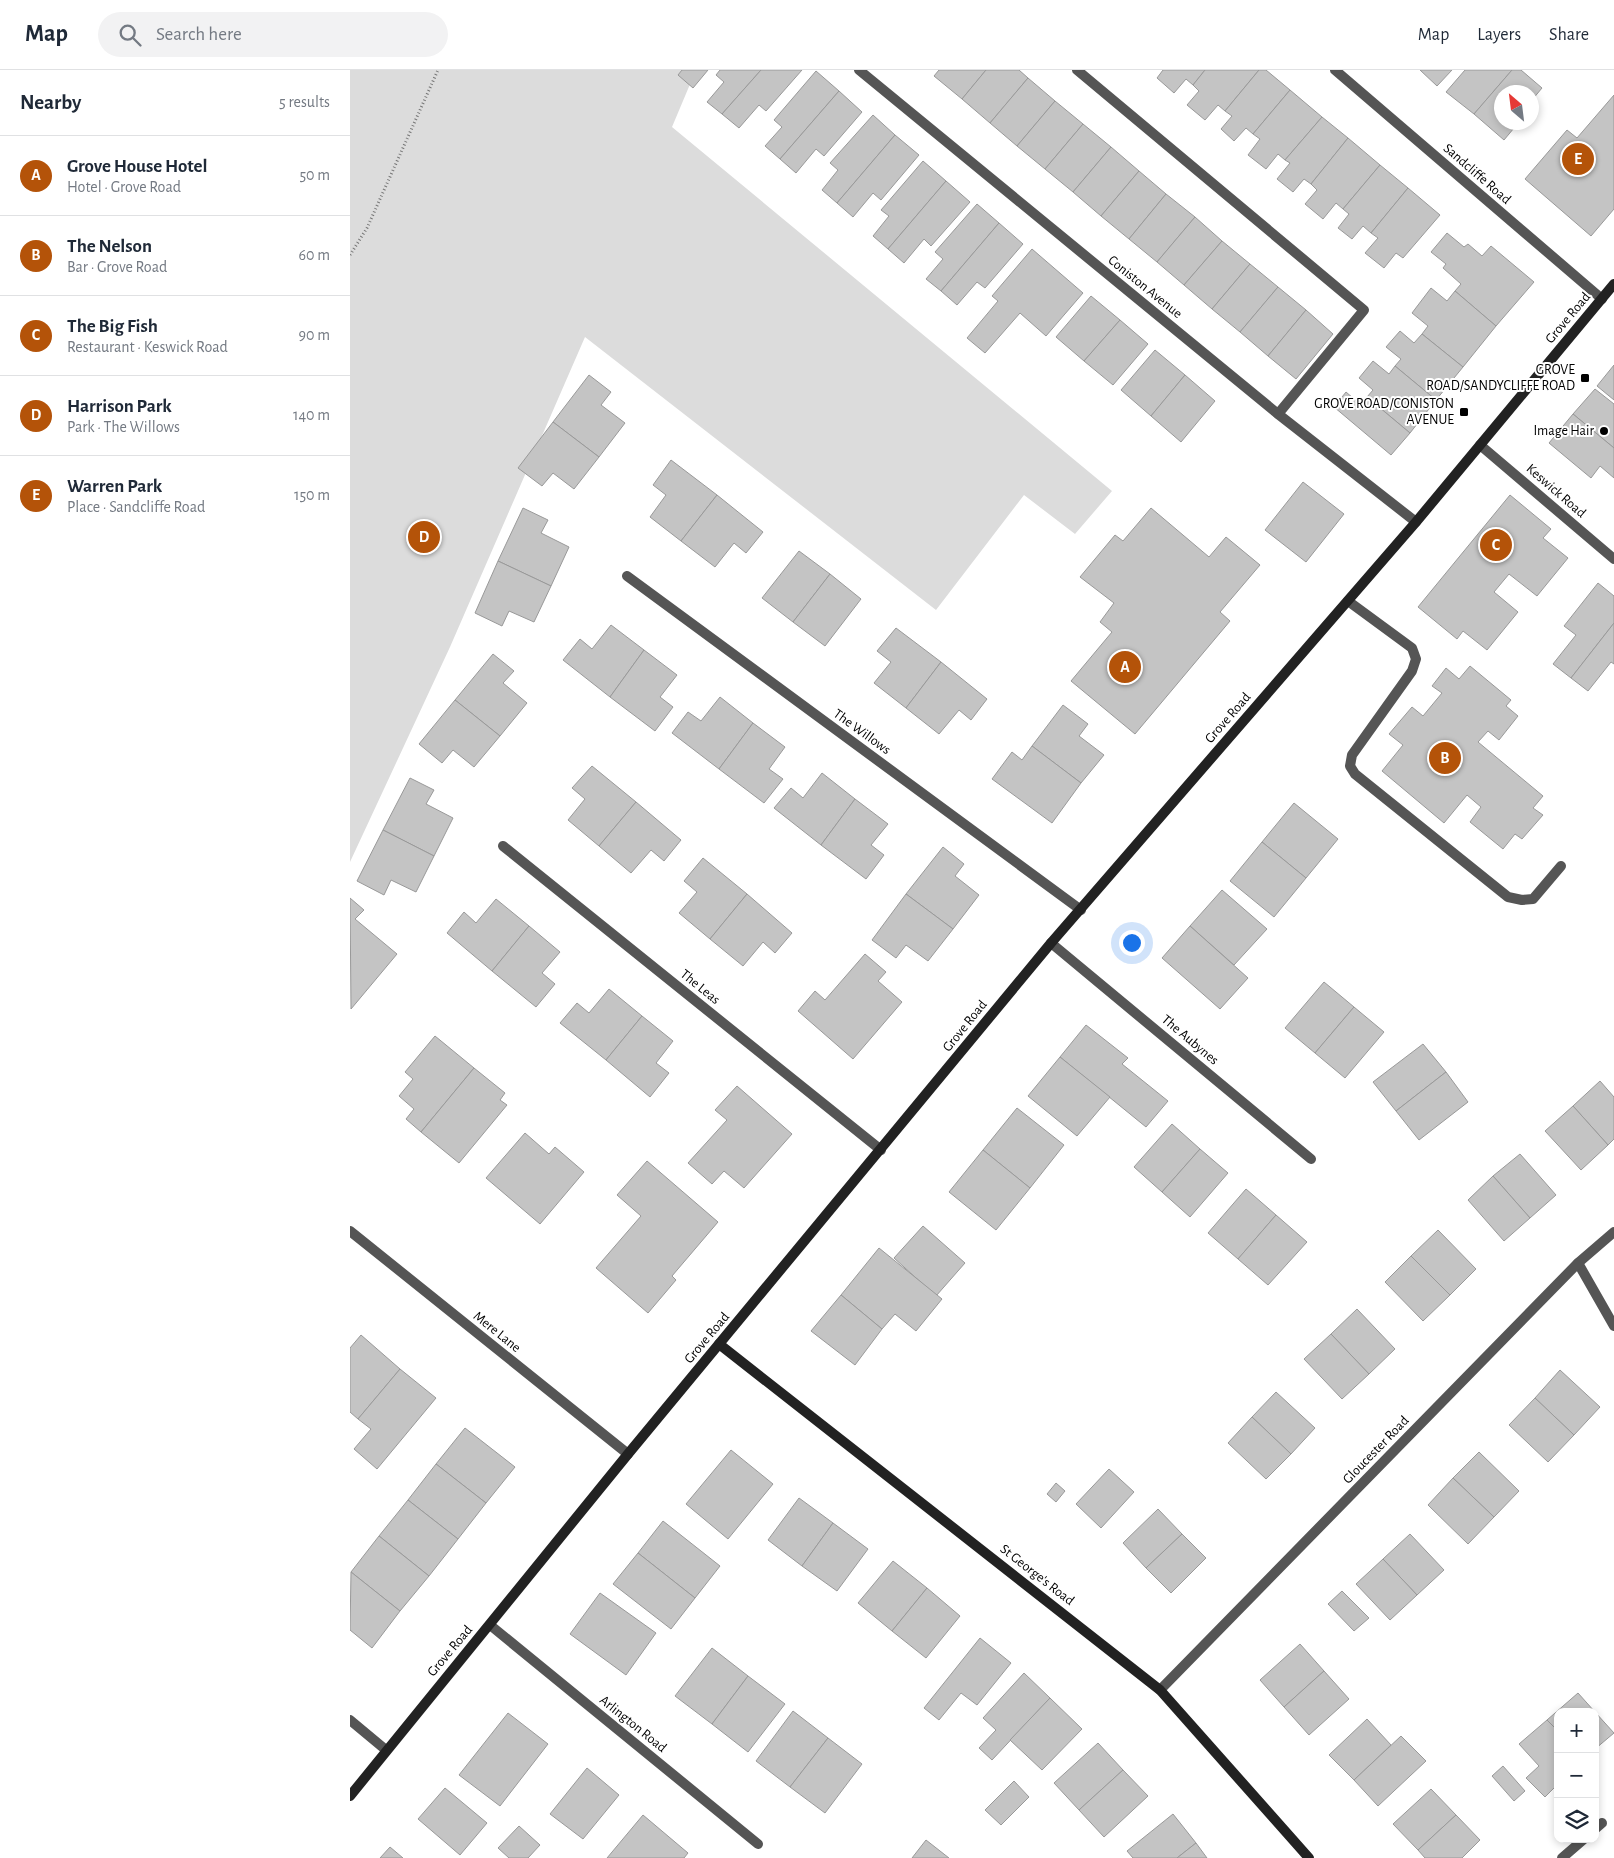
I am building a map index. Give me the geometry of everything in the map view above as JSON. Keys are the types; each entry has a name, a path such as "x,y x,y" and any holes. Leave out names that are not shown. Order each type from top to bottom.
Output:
{"street":[{"name":"Coniston Avenue","path":"859,70 1278,414 1416,522"},
{"path":"1076,70 1364,310 1278,414"},
{"name":"Sandcliffe Road","path":"1335,70 1602,299"},
{"name":"Grove Road","path":"350,1796 628,1454 1051,943 1416,522 1614,284"},
{"name":"Keswick Road","path":"1480,445 1614,559"},
{"name":"The Willows","path":"627,576 1081,910"},
{"path":"1348,601 1412,648 1416,659 1412,671 1352,754 1350,766 1355,774 1508,897 1522,900 1533,899 1561,866"},
{"name":"The Leas","path":"503,846 881,1150"},
{"name":"The Aubynes","path":"1051,943 1311,1159"},
{"name":"Mere Lane","path":"350,1231 628,1454"},
{"name":"Gloucester Road","path":"1160,1690 1578,1263 1614,1232"},
{"path":"1578,1263 1614,1326"},
{"name":"St George's Road","path":"719,1344 1160,1690 1309,1858"},
{"name":"Arlington Road","path":"490,1625 758,1844"},
{"path":"350,1720 386,1750"},
{"path":"1562,1858 1579,1843"}],"path":[{"path":"350,255 367,228 438,70"}],"shaded area":[{"path":"350,70 696,70 672,127 1112,491 1075,534 1024,495 936,610 585,337 450,647 350,862"}],"building":[{"path":"682,70 708,70 693,88 678,75"},
{"path":"720,70 761,70 722,114 707,102 724,82 716,75"},
{"path":"761,70 802,70 766,111 759,105 739,128 722,114"},
{"path":"939,70 986,70 962,99 934,76"},
{"path":"986,70 1019,70 1028,78 990,123 962,99"},
{"path":"1163,70 1205,70 1193,85 1186,79 1174,93 1157,78"},
{"path":"1205,70 1259,70 1225,111 1218,105 1205,120 1187,105 1199,91 1193,85"},
{"path":"1259,70 1266,70 1290,90 1253,134 1246,128 1234,141 1221,129 1232,116 1225,111"},
{"path":"1420,70 1452,70 1437,86"},
{"path":"1465,70 1512,70 1499,85 1494,85 1494,91 1474,114 1446,92"},
{"path":"1512,70 1521,70 1538,85 1499,85"},
{"path":"816,71 839,91 780,159 765,146 782,127 774,120"},
{"path":"1028,78 1055,101 1017,146 990,123"},
{"path":"1290,90 1322,117 1285,160 1278,154 1266,169 1248,155 1260,139 1253,134"},
{"path":"839,91 862,112 824,156 816,149 796,173 780,159"},
{"path":"1494,91 1494,130 1512,130 1504,140 1474,114"},
{"path":"1614,95 1614,209 1591,236 1525,179 1567,130 1577,138"},
{"path":"1055,101 1083,124 1045,169 1017,146"},
{"path":"873,115 895,135 837,203 822,190 838,170 830,163"},
{"path":"1322,117 1348,138 1311,184 1304,179 1293,192 1277,179 1290,163 1285,160"},
{"path":"1083,124 1111,147 1073,192 1045,169"},
{"path":"895,135 919,155 881,200 873,193 853,217 837,203"},
{"path":"1348,138 1380,165 1343,209 1336,203 1323,219 1305,204 1317,190 1311,184"},
{"path":"1111,147 1139,171 1101,216 1073,192"},
{"path":"923,161 946,181 888,249 873,236 889,216 881,210"},
{"path":"1380,165 1408,188 1371,233 1363,226 1352,239 1338,228 1349,214 1343,209"},
{"path":"1139,171 1166,194 1129,239 1101,216"},
{"path":"946,181 970,202 931,246 924,239 904,263 888,249"},
{"path":"1408,188 1440,215 1403,258 1396,253 1384,268 1365,253 1378,238 1371,233"},
{"path":"1166,194 1195,217 1157,262 1129,239"},
{"path":"977,204 999,223 941,291 926,279 943,259 935,252"},
{"path":"1195,217 1222,241 1184,285 1157,262"},
{"path":"999,223 1023,244 985,288 977,282 957,305 941,291"},
{"path":"1447,233 1464,247 1468,244 1482,256 1491,246 1534,282 1496,326 1455,291 1461,284 1443,268 1446,264 1431,252"},
{"path":"1222,241 1250,264 1212,309 1184,285"},
{"path":"1032,249 1083,293 1046,336 1020,313 985,353 967,338 998,301 992,296"},
{"path":"1250,264 1278,287 1240,332 1212,309"},
{"path":"1278,287 1306,310 1268,356 1240,332"},
{"path":"1431,288 1447,301 1455,291 1496,326 1463,367 1422,334 1428,326 1412,313"},
{"path":"1091,296 1120,320 1084,361 1056,337"},
{"path":"1306,310 1333,334 1296,379 1268,356"},
{"path":"1120,320 1148,344 1113,385 1084,361"},
{"path":"1400,331 1414,343 1422,334 1463,367 1436,400 1395,366 1401,359 1386,347"},
{"path":"1155,350 1185,375 1151,416 1121,390"},
{"path":"1373,361 1389,374 1395,366 1436,400 1410,433 1367,397 1373,390 1359,378"},
{"path":"1614,365 1614,400 1597,386"},
{"path":"589,375 611,392 601,405 625,423 599,457 553,422"},
{"path":"1185,375 1215,401 1181,442 1151,416"},
{"name":"Image Hair","path":"1595,389 1614,404 1614,448 1573,414"},
{"path":"1346,392 1361,405 1367,397 1410,433 1391,455 1334,407"},
{"path":"1573,414 1614,448 1614,478 1600,466 1591,478 1549,443"},
{"path":"553,422 599,457 574,489 553,473 542,486 518,468"},
{"path":"671,460 717,495 681,541 650,517 666,495 653,485"},
{"path":"1303,482 1344,514 1306,562 1265,530"},
{"path":"717,495 763,532 746,553 734,543 715,567 681,541"},
{"path":"1510,495 1551,529 1543,538 1568,558 1537,596 1509,574 1494,592 1518,612 1487,650 1463,631 1457,639 1418,607"},
{"path":"523,508 548,520 541,533 569,547 551,586 498,561"},
{"path":"1151,508 1209,557 1226,537 1260,565 1220,612 1230,621 1135,734 1071,681 1112,632 1100,622 1114,603 1080,577 1115,535 1123,541"},
{"path":"799,551 830,574 793,622 762,598"},
{"path":"498,561 551,586 534,622 509,611 502,626 475,613"},
{"path":"830,574 861,599 825,646 793,622"},
{"path":"1598,583 1614,596 1614,623 1571,678 1553,664 1576,635 1564,626"},
{"path":"1614,623 1614,664 1611,662 1588,691 1571,678"},
{"path":"611,625 644,650 610,697 563,660 580,639 592,649"},
{"path":"896,628 941,662 906,708 874,683 891,662 877,651"},
{"path":"644,650 677,675 660,697 673,707 655,731 610,697"},
{"path":"493,654 514,671 503,683 527,703 500,736 455,700"},
{"path":"941,662 987,699 971,720 959,710 939,734 906,708"},
{"path":"1470,666 1511,700 1506,706 1518,716 1499,740 1488,731 1478,742 1543,796 1533,808 1543,815 1522,839 1515,834 1503,849 1470,822 1481,807 1467,795 1444,823 1382,771 1403,745 1389,734 1412,707 1423,716 1442,693 1432,686 1446,668 1459,679"},
{"path":"720,697 753,723 719,769 672,733 688,712 701,721"},
{"path":"455,700 500,736 474,767 453,750 442,763 419,744"},
{"path":"1063,705 1088,724 1079,736 1104,755 1081,783 1032,746"},
{"path":"753,723 785,747 769,769 783,779 764,803 719,769"},
{"path":"1032,746 1081,783 1052,823 992,779 1012,752 1022,760"},
{"path":"592,766 636,802 599,846 568,820 585,799 572,788"},
{"path":"822,773 855,799 821,845 774,808 791,788 803,798"},
{"path":"410,778 434,790 426,804 453,818 434,856 383,830"},
{"path":"855,799 888,824 871,845 884,855 866,879 821,845"},
{"path":"636,802 681,840 664,861 651,850 631,873 599,846"},
{"path":"1294,803 1338,839 1306,878 1262,842"},
{"path":"383,830 434,856 416,892 391,880 384,895 357,881"},
{"path":"1262,842 1306,878 1274,917 1230,881"},
{"path":"943,847 964,864 955,876 979,895 953,929 906,894"},
{"path":"703,858 747,894 710,939 679,913 697,892 684,881"},
{"path":"1222,890 1267,929 1234,965 1190,926"},
{"path":"747,894 792,933 775,953 763,942 743,966 710,939"},
{"path":"906,894 953,929 928,961 906,945 896,958 872,940"},
{"path":"350,898 364,910 355,919 397,954 351,1009"},
{"path":"496,899 529,926 492,971 447,933 464,912 476,923"},
{"path":"529,926 560,952 542,973 555,984 536,1007 492,971"},
{"path":"1190,926 1248,978 1220,1009 1162,958"},
{"path":"865,954 886,972 878,981 902,1002 853,1059 798,1011 815,991 825,1000"},
{"path":"1324,982 1354,1007 1315,1053 1285,1028"},
{"path":"609,989 642,1016 606,1060 560,1023 577,1003 589,1013"},
{"path":"1354,1007 1384,1032 1345,1078 1315,1053"},
{"path":"642,1016 673,1041 656,1063 669,1073 650,1097 606,1060"},
{"path":"1086,1025 1128,1058 1122,1064 1168,1101 1146,1127 1060,1057"},
{"path":"435,1036 474,1068 421,1132 406,1119 414,1109 399,1096 413,1079 405,1072"},
{"path":"1423,1044 1446,1072 1396,1111 1373,1082"},
{"path":"1060,1057 1110,1097 1077,1136 1028,1096"},
{"path":"474,1068 505,1093 500,1100 507,1105 459,1163 421,1132"},
{"path":"1446,1072 1468,1102 1419,1140 1396,1111"},
{"path":"1600,1081 1614,1097 1614,1139 1608,1145 1573,1106"},
{"path":"737,1086 792,1134 744,1188 724,1171 712,1184 688,1163 727,1120 715,1110"},
{"path":"1573,1106 1608,1145 1581,1170 1545,1131"},
{"path":"1017,1108 1064,1145 1030,1188 983,1150"},
{"path":"1172,1124 1200,1149 1162,1192 1134,1167"},
{"path":"525,1133 549,1154 555,1147 584,1172 540,1224 486,1178"},
{"path":"1200,1149 1228,1173 1190,1217 1162,1192"},
{"path":"983,1150 1030,1188 996,1230 949,1192"},
{"path":"1520,1154 1556,1195 1530,1218 1493,1176"},
{"path":"647,1161 718,1222 672,1276 676,1280 648,1313 596,1268 641,1216 617,1195"},
{"path":"1493,1176 1530,1218 1504,1241 1468,1200"},
{"path":"1246,1189 1276,1215 1238,1259 1208,1233"},
{"path":"1276,1215 1307,1242 1268,1285 1238,1259"},
{"path":"923,1226 965,1263 936,1296 894,1258"},
{"path":"1438,1230 1476,1269 1450,1295 1411,1256"},
{"path":"879,1248 942,1299 916,1331 895,1314 882,1329 841,1295"},
{"path":"1411,1256 1450,1295 1423,1321 1385,1282"},
{"path":"841,1295 882,1329 855,1365 811,1331"},
{"path":"1357,1309 1395,1349 1369,1374 1331,1334"},
{"path":"1331,1334 1369,1374 1342,1399 1304,1359"},
{"path":"361,1335 400,1369 358,1419 350,1412 350,1348"},
{"path":"400,1369 436,1398 377,1469 354,1449 371,1429 358,1419"},
{"path":"1560,1370 1600,1407 1574,1435 1535,1398"},
{"path":"1276,1392 1315,1428 1291,1454 1252,1417"},
{"path":"1535,1398 1574,1435 1548,1462 1509,1425"},
{"path":"1252,1417 1291,1454 1266,1479 1228,1443"},
{"path":"465,1428 515,1467 486,1503 436,1464"},
{"path":"731,1450 773,1484 728,1539 686,1504"},
{"path":"1479,1452 1519,1491 1494,1517 1453,1478"},
{"path":"436,1464 486,1503 458,1539 408,1500"},
{"path":"1109,1469 1134,1492 1101,1528 1076,1504"},
{"path":"1453,1478 1494,1517 1468,1544 1428,1505"},
{"path":"1056,1483 1065,1491 1056,1502 1047,1494"},
{"path":"799,1498 833,1523 802,1566 768,1540"},
{"path":"408,1500 458,1539 429,1576 379,1536"},
{"path":"1158,1509 1182,1534 1146,1568 1123,1543"},
{"path":"663,1521 720,1566 695,1598 638,1553"},
{"path":"833,1523 868,1549 837,1591 802,1566"},
{"path":"1182,1534 1206,1558 1171,1593 1146,1568"},
{"path":"1410,1534 1444,1570 1417,1595 1383,1559"},
{"path":"379,1536 429,1576 400,1611 351,1572"},
{"path":"638,1553 695,1598 671,1629 613,1584"},
{"path":"1383,1559 1417,1595 1390,1620 1356,1584"},
{"path":"893,1561 927,1588 892,1631 858,1603"},
{"path":"351,1572 400,1611 372,1648 350,1630"},
{"path":"927,1588 960,1616 926,1658 892,1631"},
{"path":"1342,1591 1369,1618 1354,1631 1328,1604"},
{"path":"600,1593 656,1633 626,1675 570,1634"},
{"path":"980,1638 1011,1663 977,1705 961,1693 939,1720 924,1708"},
{"path":"1300,1644 1324,1671 1284,1707 1260,1680"},
{"path":"712,1648 748,1676 712,1724 675,1696"},
{"path":"1324,1671 1349,1699 1309,1735 1284,1707"},
{"path":"1024,1673 1050,1698 992,1760 979,1748 996,1730 983,1718"},
{"path":"748,1676 785,1704 748,1752 712,1724"},
{"path":"1578,1693 1591,1708 1561,1708"},
{"path":"1050,1698 1082,1729 1042,1770 1010,1740"},
{"path":"793,1711 828,1738 790,1787 756,1761"},
{"path":"508,1713 548,1744 500,1806 459,1775"},
{"path":"1554,1714 1554,1727 1547,1720"},
{"path":"1599,1716 1614,1733 1599,1746"},
{"path":"1367,1719 1391,1745 1354,1780 1329,1755"},
{"path":"1547,1720 1554,1727 1554,1788 1545,1797 1526,1778 1539,1766 1519,1744"},
{"path":"1401,1736 1426,1761 1378,1806 1354,1780"},
{"path":"828,1738 862,1764 825,1813 790,1787"},
{"path":"1098,1743 1123,1770 1079,1810 1054,1783"},
{"path":"1503,1766 1525,1791 1514,1801 1492,1776"},
{"path":"587,1768 619,1795 583,1839 550,1814"},
{"path":"1123,1770 1148,1796 1104,1837 1079,1810"},
{"path":"1014,1781 1029,1797 1001,1825 985,1810"},
{"path":"445,1788 487,1823 460,1855 418,1819"},
{"path":"1431,1789 1456,1815 1418,1850 1393,1824"},
{"path":"1173,1814 1196,1843 1177,1858 1133,1858 1127,1851"},
{"path":"643,1815 688,1853 684,1858 607,1858"},
{"path":"1456,1815 1480,1840 1462,1858 1425,1858 1418,1850"},
{"path":"519,1826 540,1845 528,1858 509,1858 498,1848"},
{"path":"926,1840 949,1858 912,1858"},
{"path":"1196,1843 1207,1858 1177,1858"},
{"path":"390,1847 403,1858 380,1858"}],"place":[{"name":"Warren Park","path":"1578,159"},
{"name":"GROVE ROAD/SANDYCLIFFE ROAD","path":"1585,378"},
{"name":"GROVE ROAD/CONISTON AVENUE","path":"1464,412"},
{"name":"Image Hair","path":"1604,431"},
{"name":"Harrison Park","path":"424,537"},
{"name":"The Big Fish","path":"1496,545"},
{"name":"Grove House Hotel","path":"1125,667"},
{"name":"The Nelson","path":"1445,758"}]}
